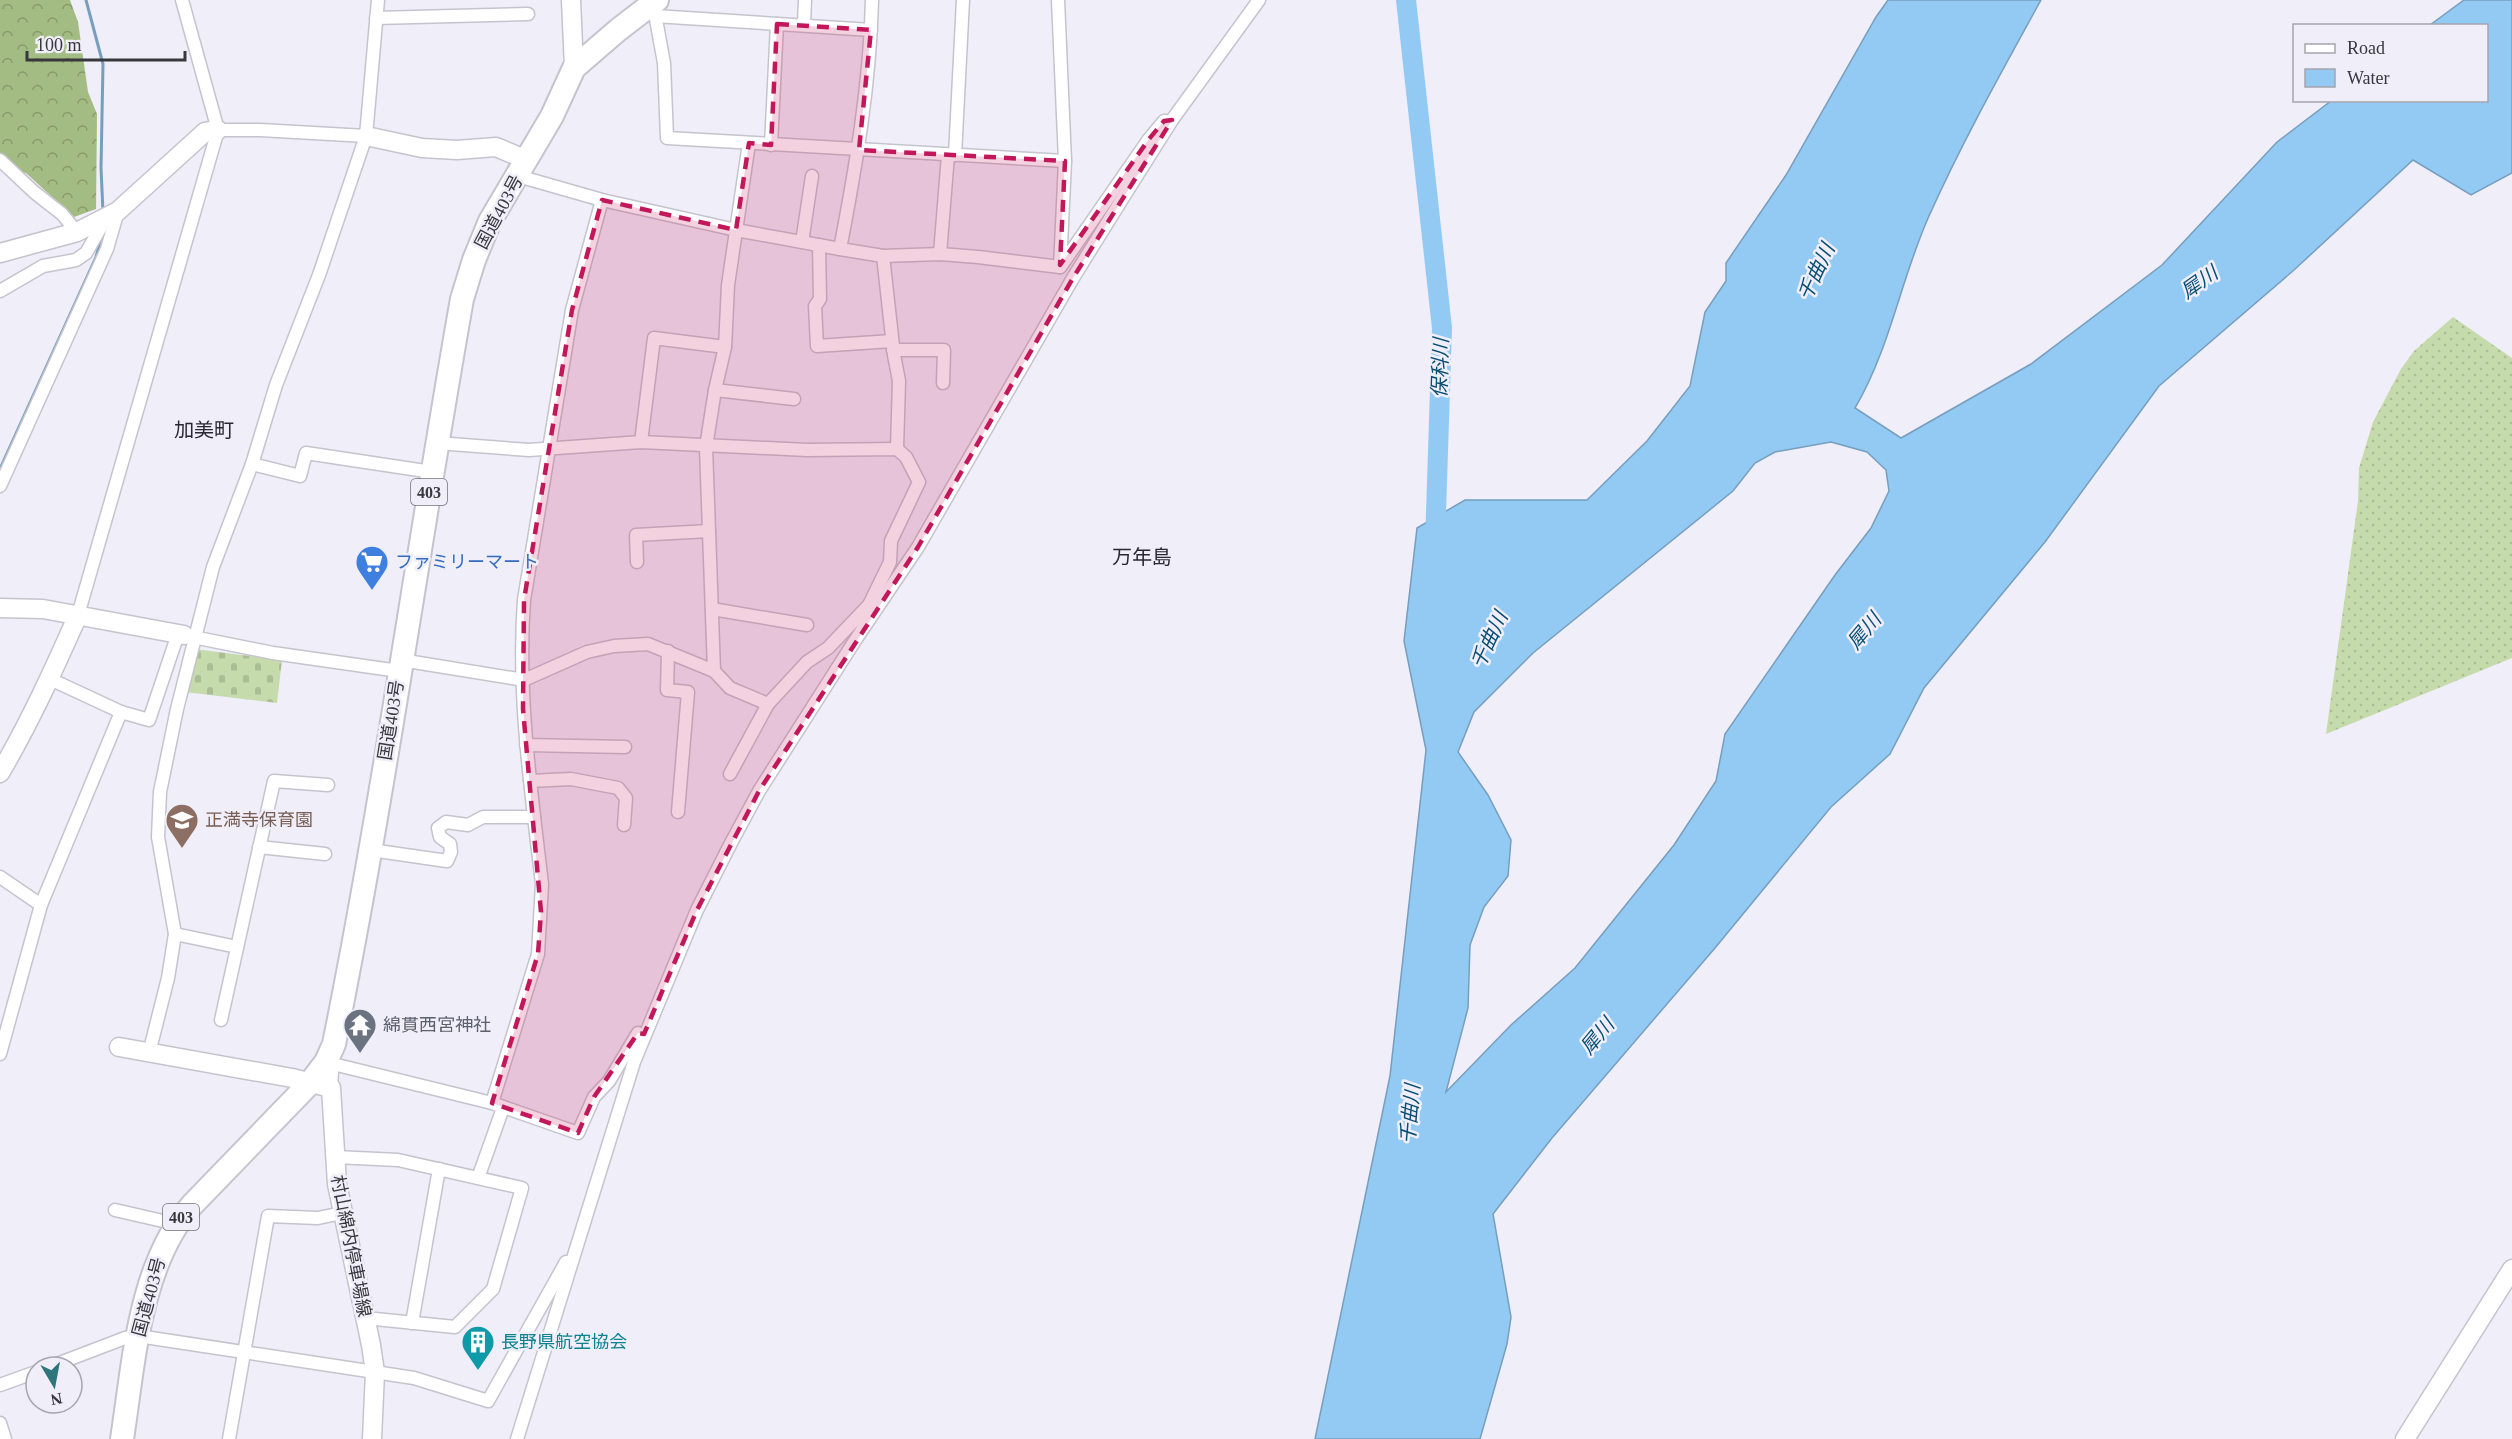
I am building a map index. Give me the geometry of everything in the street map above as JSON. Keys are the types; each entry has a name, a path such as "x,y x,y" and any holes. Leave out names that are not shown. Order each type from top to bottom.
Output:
{"highway":[{"name":"国道403号","path":"122,1439 138,1336 148,1292 162,1248 176,1224 321,1085 326,1062 334,1054 371,850 462,299 474,260 490,221 522,168 574,68 618,30 655,6"}],"street":[{"path":"0,772 50,679 78,615 218,130 182,0"},
{"path":"50,679 121,712 149,720 213,567 252,464 276,385 319,275 366,136 378,0"},
{"path":"571,0 574,68"},
{"path":"804,24 805,0"},
{"path":"840,249 859,150 872,0"},
{"path":"940,254 951,155 963,0"},
{"path":"1058,0 1065,161 1060,267"},
{"path":"517,1439 644,1034 697,910 759,791 873,608 918,547 1073,278 1172,120 1259,0"},
{"path":"871,30 777,24 655,6 664,63 667,138 1065,161"},
{"path":"376,18 528,14"},
{"path":"771,145 777,24"},
{"path":"1060,267 1149,139 1164,121 1172,120"},
{"path":"0,253 77,232 109,215 204,132 260,130 366,136 457,150 496,147 522,168 602,200 736,230 883,256 940,254 978,256 1060,267"},
{"path":"714,671 706,447 725,347 728,285 749,143"},
{"path":"0,160 34,192 62,214 77,232"},
{"path":"802,242 812,176"},
{"path":"478,1178 538,954 542,884 523,709 524,680 521,640 524,600 572,310 602,200"},
{"path":"0,291 43,266 76,260 86,253 109,215"},
{"path":"0,486 107,249 109,215"},
{"path":"819,245 820,299 815,306 817,346 893,346 944,350 943,384"},
{"path":"883,256 899,381 897,449"},
{"path":"642,442 654,338 725,347"},
{"path":"715,390 794,399"},
{"path":"437,443 488,448 549,449 642,442 706,447 807,450 897,449 906,457 919,482 891,541 890,562 873,608 828,648 807,662 768,704 730,774"},
{"path":"252,464 300,476 306,453 432,472"},
{"path":"637,562 636,536 709,531"},
{"path":"0,608 43,609 273,653 524,680 587,652 614,646 648,644 714,671 730,688 768,704"},
{"path":"712,609 807,625"},
{"path":"149,1053 168,978 175,934 158,837 160,792 185,635"},
{"path":"668,651 667,690 688,692 678,812"},
{"path":"0,1054 41,905 121,712"},
{"path":"526,745 625,747"},
{"path":"530,781 571,779 618,788 626,798 624,825"},
{"path":"221,1020 274,781 328,785"},
{"path":"371,850 447,861 451,852 450,844 440,837 438,828 446,822 468,825 483,817 534,817"},
{"path":"259,847 325,854"},
{"path":"0,877 41,905"},
{"path":"175,934 237,947"},
{"path":"334,1054 578,1133 589,1114 594,1097 609,1081 638,1033 644,1034"},
{"path":"120,1047 321,1085"},
{"name":"村山綿内停車場線","path":"321,1085 335,1157 342,1213 375,1372 372,1439"},
{"path":"335,1157 398,1160 522,1188 493,1289 455,1327 365,1318"},
{"path":"412,1323 439,1169"},
{"path":"115,1210 176,1224"},
{"path":"229,1439 268,1216 318,1218 342,1213"},
{"path":"80,1355 125,1338 138,1336 414,1378 488,1401 578,1241"},
{"path":"2405,1439 2512,1269"},
{"path":"0,1385 24,1376"},
{"path":"0,1423 5,1439"}],"highlighted area":[{"path":"777,24 871,30 859,150 1065,161 1060,265 1149,139 1164,121 1172,120 1073,278 918,547 759,791 697,910 644,1034 638,1033 594,1097 578,1133 492,1103 538,954 541,912 523,709 524,600 572,310 602,200 736,230 749,143 771,145"}],"green space":[{"path":"0,0 70,0 78,22 88,92 97,114 96,209 74,217 26,173 0,169"},
{"path":"2453,317 2512,358 2512,658 2326,734 2358,501 2359,468 2373,422 2401,369 2414,351"},
{"path":"194,649 282,660 277,703 185,692"}],"water":[{"path":"1888,0 2041,0 1969,134 1929,216 1877,362 1855,408 1901,438 2031,364 2162,265 2277,142 2330,102 2488,102 2488,24 2431,24 2464,0 2512,0 2512,173 2471,195 2413,160 2294,270 2159,386 2045,542 1924,688 1890,754 1831,807 1715,948 1552,1138 1493,1214 1511,1317 1507,1344 1480,1439 1315,1439 1390,1076 1426,750 1404,641 1417,528 1465,500 1587,500 1647,441 1690,386 1705,312 1726,281 1726,263 1786,175 1876,17","holes":["1831,442 1867,452 1886,470 1889,491 1871,528 1835,575 1725,734 1716,781 1674,845 1575,968 1511,1025 1446,1092 1468,1008 1470,945 1484,907 1508,876 1511,840 1488,795 1458,752 1474,712 1533,653 1733,491 1755,463 1775,452"]}],"waterway":[{"path":"86,0 103,64 101,168 103,212"},
{"name":"保科川","path":"1406,0 1442,328 1435,544"},
{"path":"0,469 96,257 102,235"}],"place":[{"name":"ファミリーマート","path":"372,591"},
{"name":"正満寺保育園","path":"182,849"},
{"name":"綿貫西宮神社","path":"360,1054"},
{"name":"長野県航空協会","path":"478,1371"}],"district":[{"name":"加美町","path":"204,430"},
{"name":"万年島","path":"1142,557"}],"water label":[{"name":"千曲川","path":"1816,272"},
{"name":"犀川","path":"2199,282"},
{"name":"犀川","path":"1864,631"},
{"name":"千曲川","path":"1489,640"},
{"name":"犀川","path":"1597,1036"},
{"name":"千曲川","path":"1410,1114"}]}
